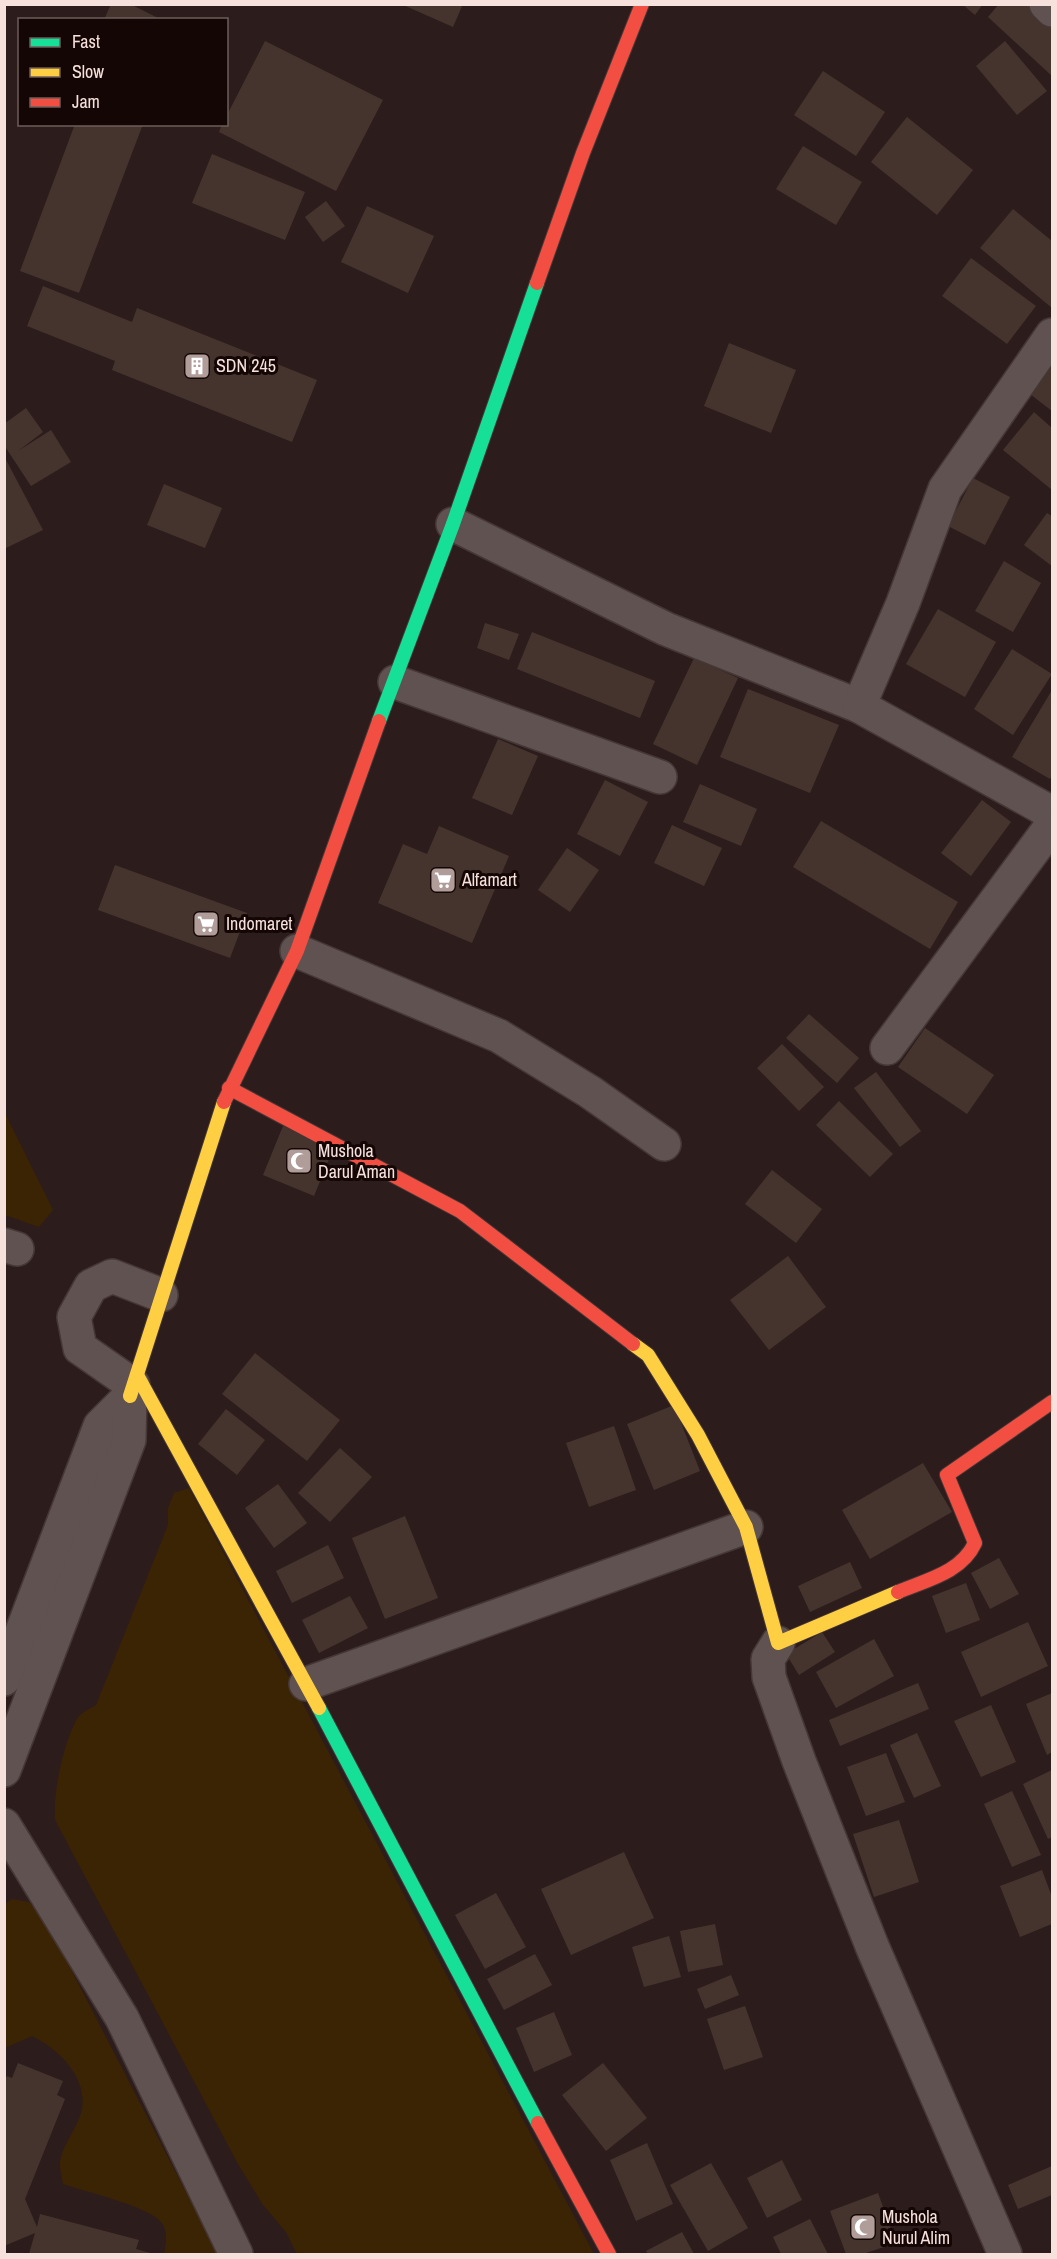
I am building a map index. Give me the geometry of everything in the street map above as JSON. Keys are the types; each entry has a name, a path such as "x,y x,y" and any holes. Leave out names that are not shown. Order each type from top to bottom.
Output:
{"street":[{"path":"4,1770 129,1440 133,1385 229,1088 297,951 453,524 583,153 642,4"},
{"path":"1046,4 1053,10"},
{"path":"859,705 903,603 945,489 1053,335"},
{"path":"453,524 666,629 859,705 1053,813"},
{"path":"395,682 660,777"},
{"path":"887,1048 1053,825"},
{"path":"297,951 499,1036 590,1092 664,1144"},
{"path":"229,1088 460,1211 640,1347 657,1367 698,1435 746,1527 778,1643"},
{"path":"162,1294 112,1276 91,1286 74,1317 80,1348 133,1385 306,1684 473,2004 609,2254"},
{"path":"4,1679 100,1426 133,1385"},
{"path":"1005,2254 872,1946 769,1677 768,1659 778,1643 953,1569 969,1556 975,1543 947,1475 1053,1402"},
{"path":"306,1684 746,1527"},
{"path":"4,1825 122,2018 236,2254"}],"shaded area":[{"path":"5,1113 53,1210 39,1227 5,1215"},
{"path":"189,1488 594,2254 297,2254 286,2232 263,2205 238,2164 55,1820 60,1768 67,1741 80,1715 96,1705 168,1525 168,1508 174,1493"},
{"path":"12,1899 29,1902 49,1927 218,2254 164,2254 166,2236 164,2228 151,2214 128,2204 63,2184 60,2161 81,2113 83,2100 81,2088 77,2077 62,2057 32,2036 5,2048 5,1904"}],"building":[{"path":"111,4 130,4 158,18 105,18"},
{"path":"401,4 463,4 453,27"},
{"path":"962,4 983,4 975,15"},
{"path":"999,4 1027,4 1052,28 1052,76 988,17"},
{"path":"265,41 383,100 336,191 219,132 221,126 228,126 228,113"},
{"path":"1005,41 1047,91 1017,115 976,66"},
{"path":"823,71 885,112 856,156 794,115"},
{"path":"907,117 973,170 937,215 871,162"},
{"path":"74,126 142,126 79,293 20,271"},
{"path":"803,146 862,182 836,225 776,189"},
{"path":"212,154 305,192 285,240 192,203"},
{"path":"326,201 345,226 323,242 305,217"},
{"path":"367,206 434,236 408,293 341,262"},
{"path":"1013,209 1052,241 1052,308 980,248"},
{"path":"971,258 1036,306 1007,344 942,296"},
{"name":"SDN 245","path":"43,286 132,322 137,308 317,380 292,442 112,370 115,361 27,326"},
{"path":"729,343 796,370 771,433 704,406"},
{"path":"1050,368 1052,370 1052,411 1030,394"},
{"path":"26,408 43,432 18,451 51,430 71,462 31,486 4,445 4,424"},
{"path":"1034,412 1052,428 1052,490 1003,450"},
{"path":"4,456 43,530 4,549"},
{"path":"973,478 1010,497 985,545 948,526"},
{"path":"164,484 222,508 205,548 147,525"},
{"path":"1047,513 1052,516 1052,566 1024,545"},
{"path":"1004,561 1041,583 1013,632 975,611"},
{"path":"938,609 996,642 965,697 906,664"},
{"path":"485,623 519,634 509,660 477,648"},
{"path":"532,632 655,681 640,718 517,669"},
{"path":"1012,649 1052,674 1013,735 974,709"},
{"path":"694,658 738,678 697,765 653,744"},
{"path":"748,689 839,725 810,793 720,757"},
{"path":"1052,690 1052,775 1050,779 1012,757"},
{"path":"498,739 538,756 512,815 472,798"},
{"path":"605,780 648,802 620,856 577,834"},
{"path":"700,784 757,809 741,846 683,822"},
{"path":"982,800 1011,822 971,876 941,853"},
{"path":"821,821 958,902 930,949 793,867"},
{"path":"672,825 722,848 704,886 654,863"},
{"name":"Alfamart","path":"439,826 509,856 472,943 378,903 403,844 427,854"},
{"path":"567,848 599,870 570,912 538,890"},
{"path":"115,865 247,913 230,958 98,910"},
{"path":"809,1014 859,1058 837,1083 786,1038"},
{"path":"925,1028 994,1075 967,1114 898,1067"},
{"path":"782,1044 824,1087 799,1111 757,1068"},
{"path":"876,1072 921,1131 900,1147 854,1088"},
{"path":"839,1101 893,1154 870,1177 816,1125"},
{"name":"Mushola Darul Aman","path":"283,1126 334,1147 314,1196 263,1175"},
{"path":"772,1170 822,1209 796,1243 745,1204"},
{"path":"788,1256 826,1307 769,1350 730,1300"},
{"path":"255,1353 340,1420 307,1461 222,1394"},
{"path":"674,1405 700,1471 654,1490 627,1424"},
{"path":"226,1409 265,1440 237,1475 198,1444"},
{"path":"614,1426 636,1490 589,1507 566,1443"},
{"path":"340,1448 372,1477 330,1522 298,1493"},
{"path":"923,1463 952,1512 870,1559 842,1510"},
{"path":"278,1484 307,1523 274,1548 245,1508"},
{"path":"405,1516 438,1598 385,1619 352,1538"},
{"path":"328,1545 344,1578 292,1603 276,1571"},
{"path":"999,1558 1019,1594 990,1609 971,1573"},
{"path":"850,1562 862,1588 810,1612 798,1586"},
{"path":"966,1583 980,1620 946,1633 932,1596"},
{"path":"350,1596 368,1628 319,1653 302,1620"},
{"path":"1028,1622 1048,1666 981,1697 961,1652"},
{"path":"822,1632 835,1652 799,1675 786,1654"},
{"path":"874,1639 894,1676 836,1708 816,1672"},
{"path":"918,1683 929,1709 840,1746 829,1720"},
{"path":"1052,1693 1052,1752 1047,1755 1026,1704"},
{"path":"991,1705 1016,1762 981,1777 954,1721"},
{"path":"917,1733 941,1786 914,1798 890,1745"},
{"path":"886,1753 905,1802 866,1816 847,1767"},
{"path":"1052,1770 1052,1837 1048,1839 1023,1784"},
{"path":"1012,1791 1041,1855 1012,1867 984,1804"},
{"path":"899,1820 919,1882 874,1897 853,1834"},
{"path":"624,1852 654,1918 571,1955 541,1889"},
{"path":"1042,1870 1052,1897 1052,1924 1020,1937 1000,1886"},
{"path":"496,1893 526,1947 485,1969 455,1915"},
{"path":"715,1924 723,1965 688,1972 680,1931"},
{"path":"669,1936 681,1977 644,1987 632,1947"},
{"path":"535,1954 552,1985 504,2010 487,1979"},
{"path":"731,1975 739,1995 705,2009 697,1989"},
{"path":"745,2006 763,2057 724,2070 707,2019"},
{"path":"554,2012 572,2055 534,2072 516,2028"},
{"path":"18,2063 63,2081 57,2095 65,2099 25,2199 37,2227 40,2214 139,2240 136,2249 154,2254 29,2254 35,2233 4,2246 4,2082 7,2076 12,2078"},
{"path":"603,2063 647,2118 606,2151 562,2095"},
{"path":"647,2143 673,2204 636,2221 610,2160"},
{"path":"782,2160 802,2200 767,2218 747,2178"},
{"path":"711,2163 748,2228 708,2251 670,2185"},
{"path":"1052,2166 1052,2195 1018,2209 1008,2185"},
{"name":"Mushola Nurul Alim","path":"878,2193 896,2243 863,2254 846,2254 830,2211"},
{"path":"810,2219 828,2254 781,2254 773,2237"},
{"path":"682,2232 694,2254 648,2254 646,2251"}],"traffic: fast":[{"path":"379,721 453,524 537,283"},
{"path":"319,1708 538,2123"}],"traffic: slow":[{"path":"130,1396 224,1102"},
{"path":"633,1344 648,1355 698,1435 746,1527 778,1643 898,1592"},
{"path":"137,1375 319,1708"}],"traffic: jam":[{"path":"537,283 583,153 642,4"},
{"path":"224,1102 297,951 379,721"},
{"path":"229,1088 460,1211 633,1344"},
{"path":"898,1592 952,1569 969,1553 975,1543 947,1475 1052,1402"},
{"path":"538,2123 609,2254"}],"place":[{"name":"SDN 245","path":"197,366"},
{"name":"Alfamart","path":"443,880"},
{"name":"Indomaret","path":"206,924"},
{"name":"Mushola Darul Aman","path":"299,1161"},
{"name":"Mushola Nurul Alim","path":"863,2227"}]}
